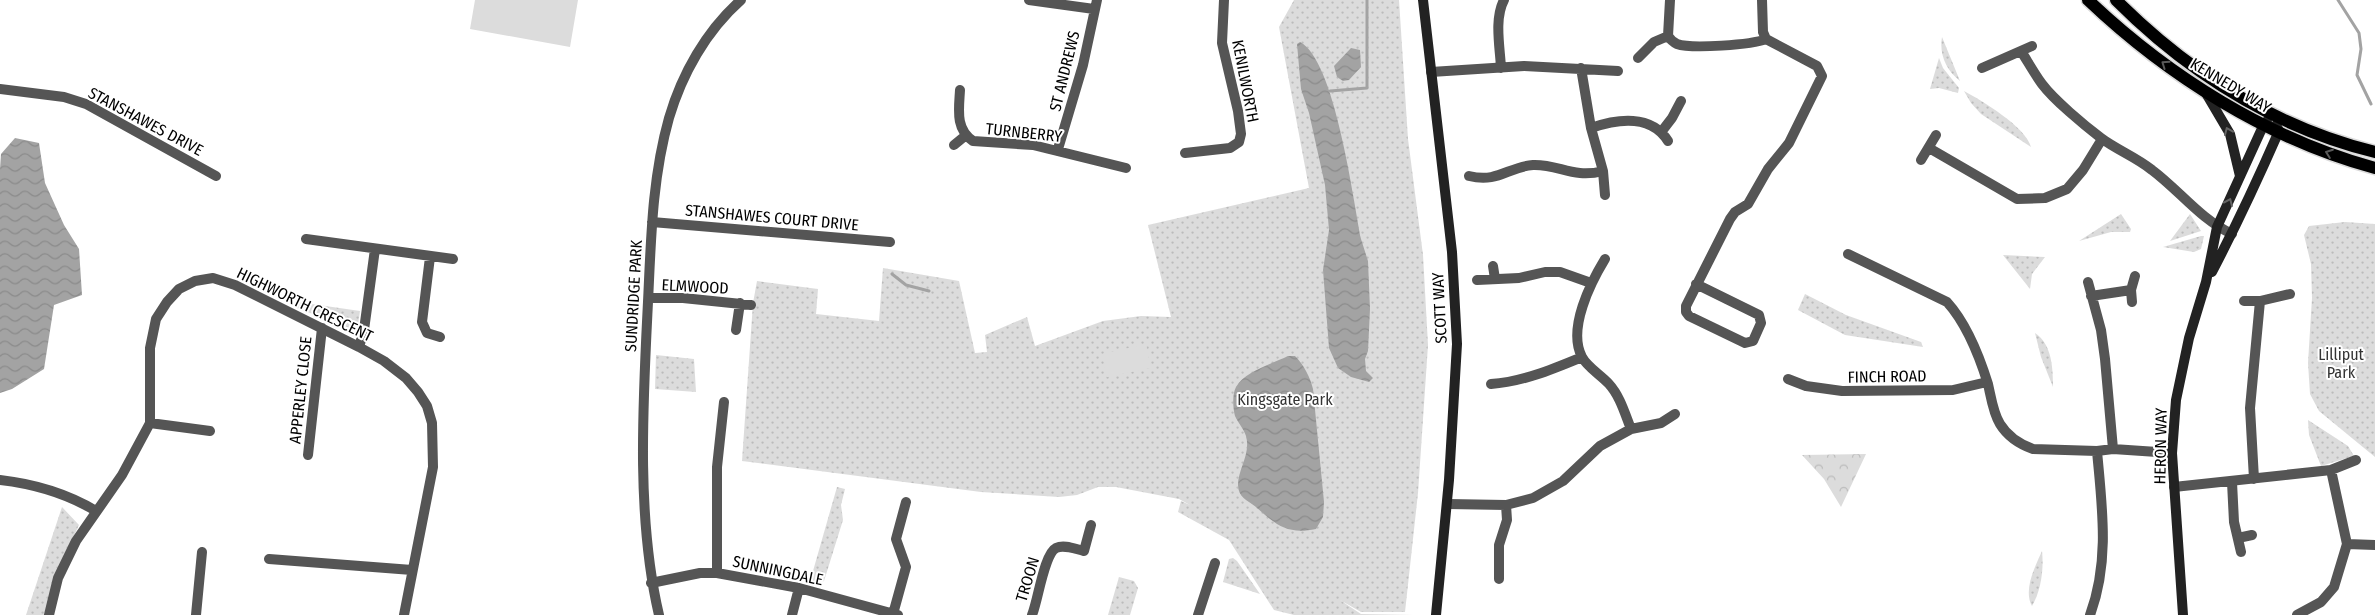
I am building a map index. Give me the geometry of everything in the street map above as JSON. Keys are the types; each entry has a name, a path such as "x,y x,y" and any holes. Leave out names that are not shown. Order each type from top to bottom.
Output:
{"main road":[{"name":"KENNEDY WAY","path":"2088,0 2148,52 2205,92 2268,118 2375,152"},
{"name":"KENNEDY WAY","path":"2116,0 2157,39 2268,118 2279,131 2321,150 2375,168"}],"street":[{"name":"SUNDRIDGE PARK","path":"659,615 651,583 645,525 644,472 648,298 652,222 659,159 669,117 696,56 713,30 741,0"},
{"path":"1029,0 1095,5"},
{"name":"KENILWORTH","path":"1185,153 1230,148 1239,142 1241,134 1238,111 1222,43 1224,0"},
{"name":"SCOTT WAY","path":"1423,0 1452,252 1456,344 1448,504 1436,615"},
{"path":"1501,68 1499,23 1501,6 1504,0"},
{"path":"1668,36 1670,0"},
{"path":"1696,284 1759,315 1761,323 1753,341 1745,343 1689,316 1686,312 1686,306 1696,284 1730,219 1735,212 1748,204 1768,169 1790,143 1822,76 1817,66 1766,38 1763,32 1762,0"},
{"name":"ST ANDREWS","path":"1058,149 1083,65 1095,5"},
{"path":"1668,36 1678,44 1713,46 1750,44 1766,38"},
{"path":"1638,58 1654,42 1668,36"},
{"path":"1982,68 2032,46"},
{"path":"2021,52 2043,85 2102,139 2131,154 2154,171 2217,227 2232,234"},
{"path":"1431,72 1501,68 1581,68 1618,71"},
{"path":"1581,68 1591,128 1603,171 1605,195"},
{"name":"STANSHAWES DRIVE","path":"0,89 64,97 86,104 216,176"},
{"name":"TURNBERRY","path":"960,90 958,117 965,136 973,141 1009,142 1058,149 1126,168"},
{"path":"2205,92 2217,108 2230,134 2240,176"},
{"path":"1662,131 1681,101"},
{"name":"HERON WAY","path":"2183,615 2172,453 2176,400 2189,338 2206,282 2217,227 2268,118"},
{"path":"1591,128 1609,122 1628,120 1662,131 1668,141"},
{"name":"HERON WAY","path":"2206,282 2232,234 2279,131"},
{"path":"954,145 965,136"},
{"path":"1921,160 1936,136"},
{"path":"1929,148 2016,200 2045,198 2067,190 2083,170 2102,139"},
{"path":"1469,176 1483,179 1534,165 1576,174 1591,174 1603,171"},
{"name":"STANSHAWES COURT DRIVE","path":"652,222 890,242"},
{"path":"306,238 453,259"},
{"path":"359,347 368,306 375,248"},
{"path":"1848,254 1947,302 1962,321 1987,382 2000,423 2011,438 2023,446 2033,449 2097,451 2113,449 2172,453"},
{"path":"430,256 422,322 427,332 440,337"},
{"path":"1605,259 1591,283 1577,328 1582,357 1610,385 1631,429"},
{"path":"1494,266 1494,279"},
{"path":"1477,280 1519,278 1545,272 1560,272 1591,283"},
{"path":"2132,302 2131,290 2135,276"},
{"name":"HIGHWORTH CRESCENT","path":"49,615 58,578 76,541 122,475 150,423 152,333 156,319 167,302 179,289 195,280 213,278 236,285 384,361 406,378 418,392 426,406 432,423 433,467 404,615"},
{"path":"2088,282 2105,359 2113,449"},
{"path":"2091,296 2131,290"},
{"path":"2244,301 2260,301 2290,294"},
{"name":"ELMWOOD","path":"648,298 683,298 751,305"},
{"path":"2254,479 2250,408 2260,301"},
{"name":"ELMWOOD","path":"736,330 740,304"},
{"name":"APPERLEY CLOSE","path":"308,455 322,328"},
{"path":"1491,384 1506,383 1582,357"},
{"name":"FINCH ROAD","path":"1788,379 1806,386 1842,391 1953,390 1987,382"},
{"path":"717,573 717,467 724,402"},
{"path":"1448,504 1506,505 1533,498 1563,481 1600,446 1631,429 1661,423 1675,414"},
{"path":"150,423 210,431"},
{"path":"2090,615 2097,597 2103,567 2103,524 2097,451"},
{"path":"2174,487 2331,470 2356,460"},
{"path":"2297,615 2321,602 2334,587 2347,544 2331,470"},
{"path":"0,480 32,484 79,501 96,511"},
{"path":"2232,482 2234,522 2241,552"},
{"path":"896,614 906,567 896,539 906,502"},
{"path":"1499,579 1499,545 1507,520 1506,505"},
{"name":"TROON","path":"1032,615 1048,556 1055,548 1065,546 1084,551 1091,525"},
{"path":"2238,538 2252,535"},
{"path":"2347,544 2375,545"},
{"path":"196,615 202,552"},
{"path":"269,559 412,570"},
{"path":"1198,615 1215,563"},
{"name":"SUNNINGDALE","path":"651,583 700,573 717,573 799,588 896,614"},
{"path":"792,615 799,588"}],"green space":[{"path":"475,0 578,0 570,47 470,29"},
{"name":"Kingsgate Park","path":"1294,0 1399,0 1408,139 1423,255 1428,345 1418,493 1405,612 1361,612 1340,600 1361,614 1413,615 1294,615 1274,610 1229,540 1178,512 1181,501 1190,505 1179,499 1116,487 1098,487 1077,495 1059,497 981,492 742,461 753,303 757,281 818,289 816,314 879,321 883,268 959,281 975,353 987,352 985,335 1027,317 1035,346 1103,321 1141,316 1171,317 1148,225 1309,188 1279,27"},
{"path":"1942,37 1960,81 1947,67 1942,50"},
{"path":"1939,58 1943,68 1959,88 1958,93 1939,88 1930,89"},
{"path":"1964,91 1991,107 2012,123 2021,131 2031,147 1981,114 1971,103"},
{"path":"2121,214 2131,229 2130,232 2111,232 2079,241"},
{"path":"2190,214 2201,231 2170,241"},
{"name":"Lilliput Park","path":"2345,222 2375,224 2375,457 2319,411 2310,394 2308,363 2312,298 2311,264 2304,235 2309,226"},
{"path":"2204,236 2201,249 2194,252 2163,247"},
{"path":"2003,255 2045,257 2032,274 2030,289"},
{"path":"1805,294 1846,315 1921,342 1923,347 1845,335 1798,310"},
{"path":"298,302 360,311 357,331 297,308"},
{"path":"2035,333 2045,343 2048,350 2052,364 2053,387 2041,357"},
{"path":"1146,344 1151,368 1107,377 1102,354"},
{"path":"656,355 694,359 696,392 655,389"},
{"path":"2308,420 2348,446 2354,456 2321,466 2309,435"},
{"path":"1866,454 1841,507 1824,479 1802,455"},
{"path":"837,487 845,489 841,505 843,520 824,581 816,584 811,578"},
{"path":"62,507 79,525 57,571 44,615 26,615"},
{"path":"2042,551 2041,580 2038,594 2032,606 2029,586"},
{"path":"1233,558 1260,594 1223,582 1229,559"},
{"path":"1119,577 1134,581 1138,588 1130,615 1108,615"}],"water":[{"path":"1300,42 1312,54 1323,75 1333,102 1341,132 1361,239 1368,261 1370,309 1368,351 1365,359 1366,371 1373,378 1369,382 1351,377 1338,368 1329,348 1323,270 1329,230 1325,185 1309,113 1301,89 1297,44"},
{"path":"1351,48 1360,50 1361,67 1349,80 1343,81 1337,77 1334,66"},
{"path":"15,138 39,143 45,183 64,225 79,249 82,295 54,305 44,369 12,389 0,393 0,169 1,154"},
{"path":"1288,356 1295,356 1301,363 1313,389 1324,502 1323,517 1316,529 1306,531 1297,531 1276,523 1244,498 1238,489 1247,443 1245,433 1235,416 1233,402 1236,387 1240,381 1252,372"}],"waterway":[{"path":"1330,91 1367,88 1367,0"},
{"path":"2338,0 2359,33 2361,49 2357,75 2371,104"},
{"path":"892,274 906,285 929,291"}]}
